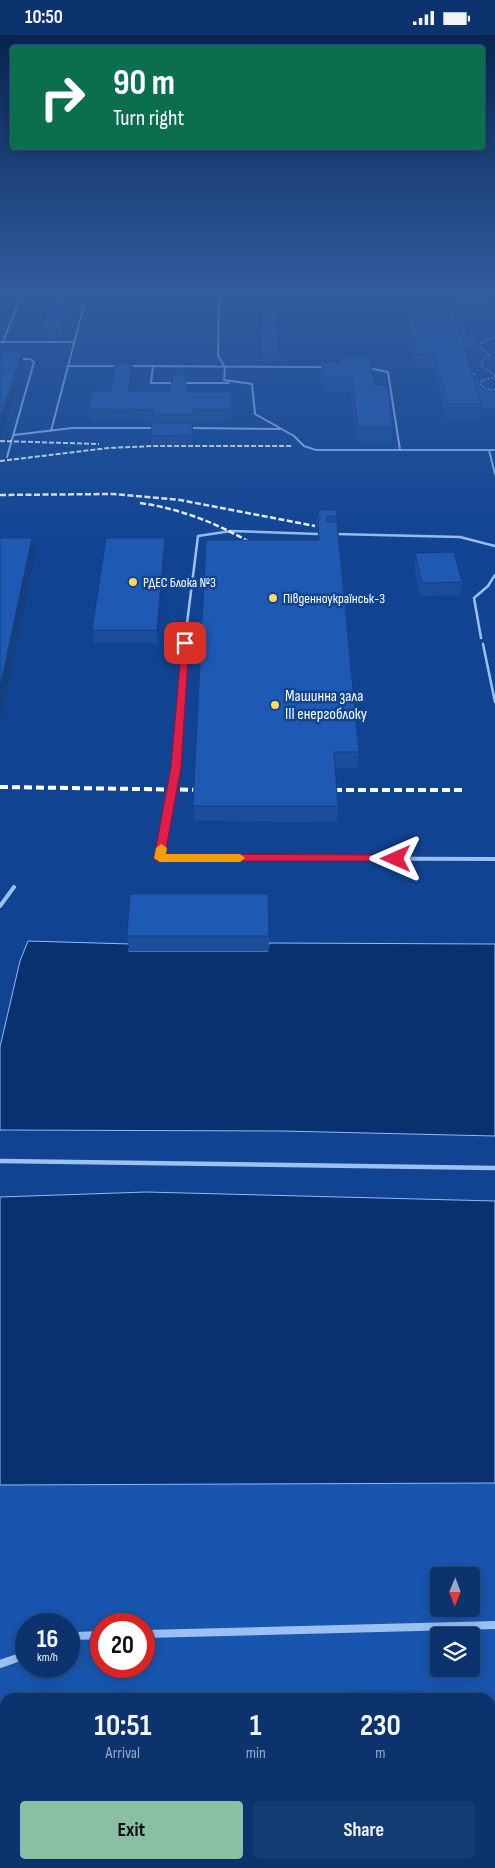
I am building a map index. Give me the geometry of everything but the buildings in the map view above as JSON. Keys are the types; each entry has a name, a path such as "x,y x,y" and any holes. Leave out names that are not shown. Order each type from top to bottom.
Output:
{"street":[{"path":"155,1634 495,1625"},
{"path":"0,1664 15,1659"}],"lane":[{"path":"7,457 29,379"},
{"path":"51,431 64,379"},
{"path":"151,379 150,383 252,384 256,414 294,435 304,446 316,450 495,450"},
{"path":"224,379 239,383"},
{"path":"389,379 400,450"},
{"path":"14,435 72,428 158,428"},
{"path":"187,428 282,429"},
{"path":"488,450 495,474"},
{"path":"317,534 231,531 198,536 185,641 176,767 160,858 495,859"},
{"path":"328,534 460,537 495,546"},
{"path":"481,638 474,598 488,586 495,575"},
{"path":"483,644 495,702"},
{"path":"0,906 14,887"},
{"path":"0,1161 495,1168"}],"path":[{"path":"480,379 484,380"},
{"path":"488,379 482,381 481,385 484,388 495,391"}],"shaded area":[{"path":"468,380 478,380 482,389 495,392 495,408 476,408"},
{"path":"28,941 130,944 129,951 268,951 269,943 495,944 495,1136 282,1131 0,1130 0,1047 20,961"},
{"path":"146,1192 495,1201 495,1483 0,1485 0,1197"},
{"path":"495,1483 495,1693 0,1693 0,1485"}],"railway":[{"path":"0,441 99,444"},
{"path":"0,461 108,448 154,446 293,446"},
{"path":"0,495 113,494 180,500 315,526"},
{"path":"140,503 171,509 201,519 258,547"},
{"path":"0,787 207,790"},
{"path":"322,790 462,790"}],"slow traffic":[{"path":"161,848 160,858 240,858"}],"place":[{"name":"РДЕС Блока №3","path":"133,582"},
{"name":"Південноукраїнськ-3","path":"273,598"},
{"name":"Машинна зала III енергоблоку","path":"275,705"}],"route":[{"path":"185,643 176,767 160,858 396,859"}]}
